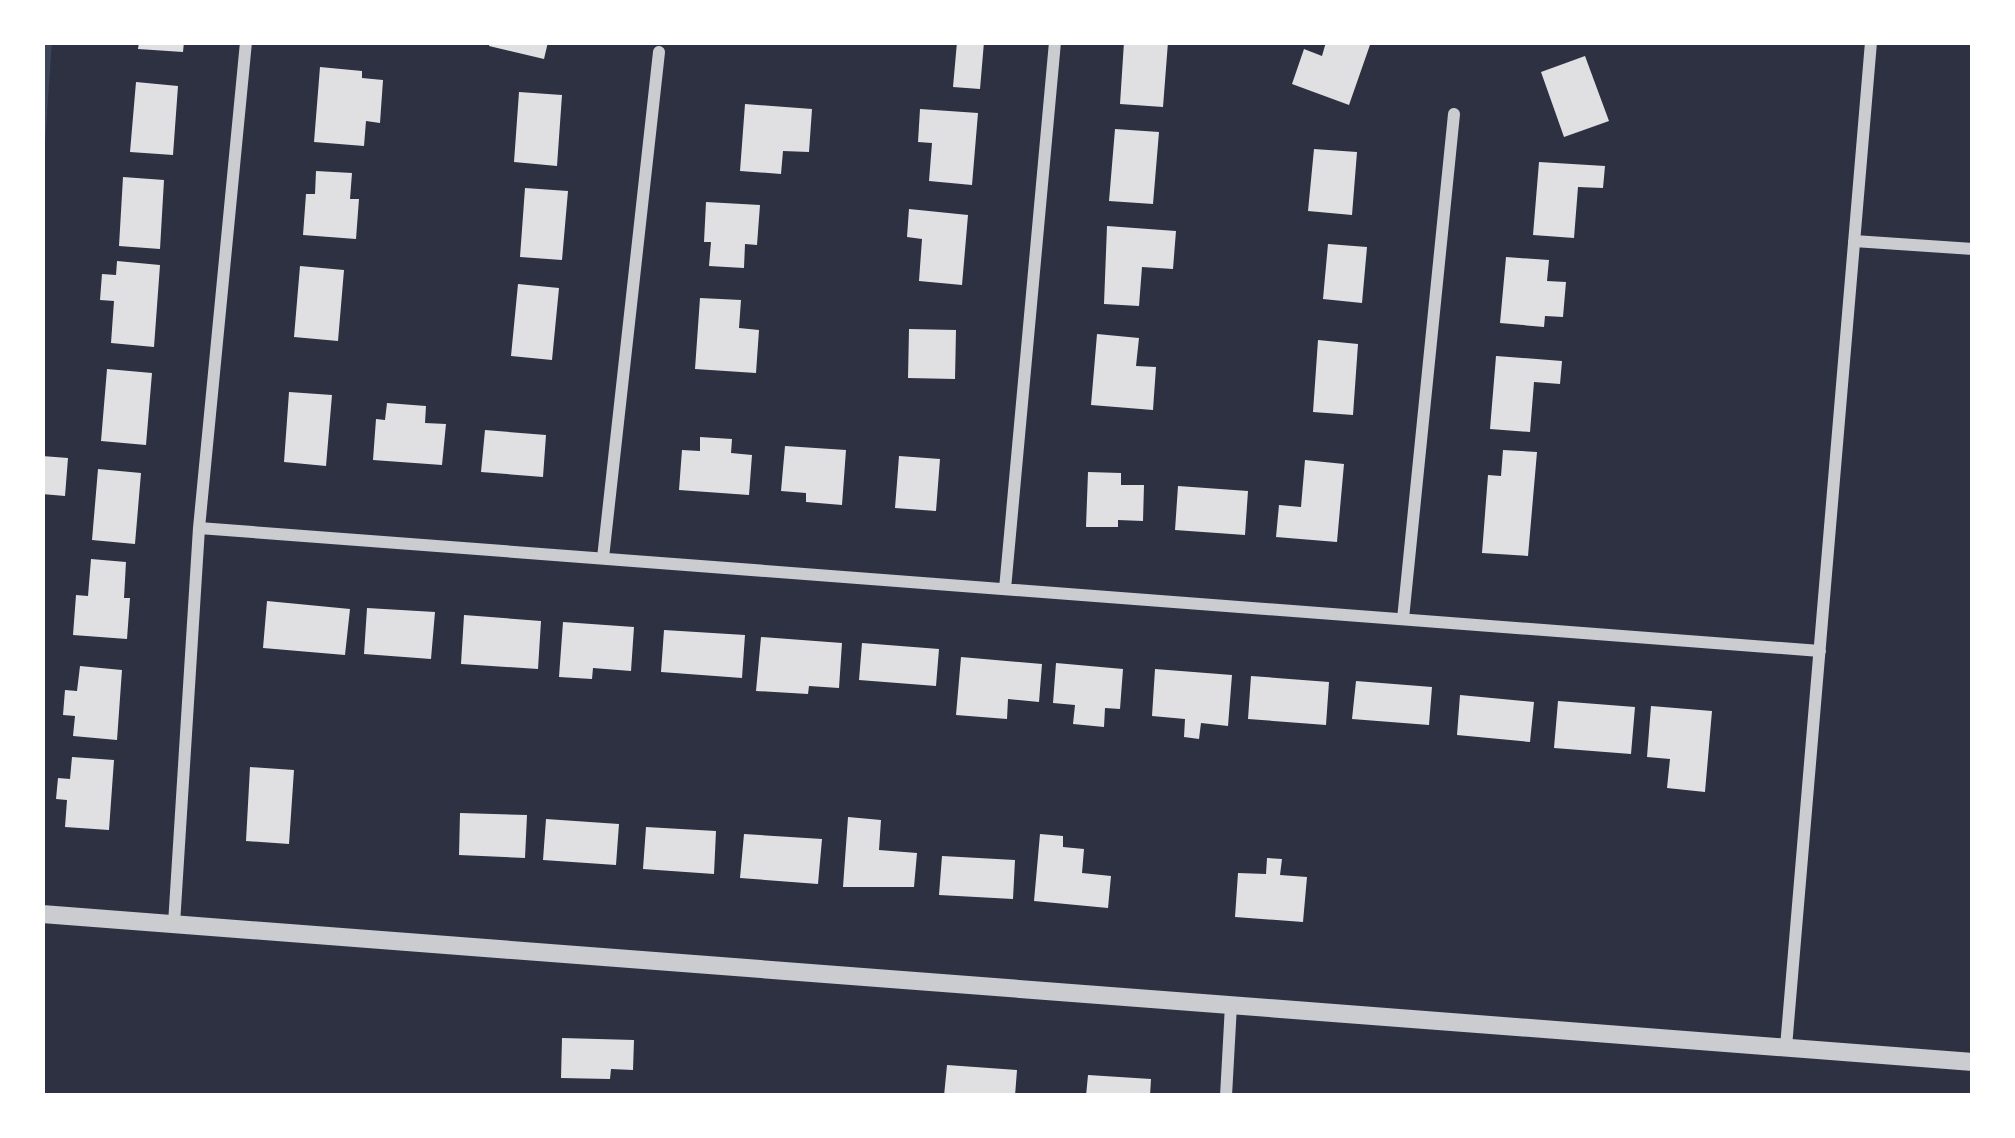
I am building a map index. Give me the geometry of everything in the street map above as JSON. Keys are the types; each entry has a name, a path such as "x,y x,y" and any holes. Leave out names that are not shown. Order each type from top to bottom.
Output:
{"street":[{"path":"174,924 199,528 246,42"},
{"path":"1005,589 1055,42"},
{"path":"1786,1047 1871,42"},
{"path":"603,558 659,52"},
{"path":"1403,619 1454,114"},
{"path":"1854,241 1973,249"},
{"path":"199,528 1820,651"},
{"path":"42,914 1973,1061"},
{"path":"1226,1096 1231,1005"}],"shaded area":[{"path":"42,42 52,42 42,186"}],"building":[{"path":"139,42 184,42 183,52 138,49"},
{"path":"490,42 548,42 544,59 489,46"},
{"path":"957,42 984,42 980,89 953,87"},
{"path":"1124,42 1168,42 1163,107 1120,104"},
{"path":"1326,42 1371,42 1349,105 1292,84 1304,49 1322,56"},
{"path":"1585,56 1609,121 1564,137 1541,72"},
{"path":"320,67 362,71 362,78 383,80 380,123 366,121 364,146 314,142"},
{"path":"136,82 178,86 173,155 130,152"},
{"path":"519,92 562,95 557,166 514,162"},
{"path":"745,104 812,109 809,152 783,151 781,174 740,171"},
{"path":"920,109 978,113 972,185 929,181 932,143 918,142"},
{"path":"1115,129 1159,132 1153,204 1109,201"},
{"path":"1314,149 1357,152 1352,215 1308,211"},
{"path":"1539,162 1605,166 1603,188 1578,187 1574,238 1533,235"},
{"path":"316,171 352,173 350,199 359,199 356,239 303,235 306,194 315,194"},
{"path":"123,177 164,180 160,249 119,246"},
{"path":"525,188 568,191 562,260 520,257"},
{"path":"706,202 760,205 757,245 745,244 744,268 709,266 711,242 704,242"},
{"path":"909,209 968,215 962,285 919,281 922,239 907,237"},
{"path":"1107,226 1176,231 1173,269 1142,267 1139,306 1104,304"},
{"path":"1328,244 1367,247 1362,303 1323,299"},
{"path":"1506,257 1549,260 1547,281 1566,282 1563,317 1545,316 1544,327 1500,323"},
{"path":"117,261 160,265 154,347 111,343 114,301 100,300 102,274 116,275"},
{"path":"300,266 344,270 338,341 294,337"},
{"path":"518,284 559,288 552,360 511,356"},
{"path":"700,298 741,300 739,328 759,330 756,373 695,369"},
{"path":"909,329 956,330 955,379 908,378"},
{"path":"1097,334 1139,338 1136,366 1156,367 1153,410 1091,405"},
{"path":"1318,340 1358,344 1353,415 1313,412"},
{"path":"1496,356 1562,361 1560,384 1534,382 1530,432 1490,429"},
{"path":"107,369 152,373 146,445 101,441"},
{"path":"289,392 332,395 326,466 284,462"},
{"path":"387,403 426,406 425,423 446,424 442,465 373,460 376,419 385,420"},
{"path":"485,430 546,435 543,477 481,472"},
{"path":"700,437 732,439 731,453 752,455 749,495 679,490 682,450 700,451"},
{"path":"785,446 846,450 842,505 806,502 806,493 781,491"},
{"path":"1503,450 1537,452 1528,556 1482,553 1488,475 1501,476"},
{"path":"42,456 68,458 65,496 42,494"},
{"path":"899,456 940,459 936,511 895,508"},
{"path":"1305,460 1344,464 1337,542 1276,537 1279,505 1301,507"},
{"path":"98,469 141,473 135,544 92,540"},
{"path":"1088,472 1121,473 1121,485 1144,485 1143,521 1118,520 1118,527 1086,527"},
{"path":"1178,486 1248,491 1245,535 1175,530"},
{"path":"91,559 126,562 127,639 73,635 76,595 88,596"},
{"path":"267,601 350,609 345,655 263,648"},
{"path":"367,608 435,612 431,659 364,654"},
{"path":"464,615 541,621 538,669 461,664"},
{"path":"563,622 634,627 631,671 593,668 592,679 559,677"},
{"path":"664,630 745,635 742,678 661,672"},
{"path":"761,637 842,643 839,688 809,686 808,694 756,691"},
{"path":"862,643 939,649 936,686 859,680"},
{"path":"961,657 1042,664 1039,702 1008,699 1007,719 956,715"},
{"path":"1056,663 1123,669 1120,709 1105,708 1104,727 1073,724 1075,705 1053,703"},
{"path":"80,666 122,670 117,740 73,736 75,716 63,715 65,690 77,691"},
{"path":"1155,669 1232,675 1228,726 1201,723 1199,739 1184,737 1185,719 1152,716"},
{"path":"1251,676 1329,682 1326,725 1248,719"},
{"path":"1356,681 1432,687 1429,725 1352,719"},
{"path":"1460,695 1534,702 1530,742 1457,735"},
{"path":"1558,701 1635,707 1631,754 1554,748"},
{"path":"1651,706 1712,711 1705,792 1667,788 1670,759 1647,757"},
{"path":"72,757 114,760 109,830 65,827 67,800 56,799 58,778 70,779"},
{"path":"250,767 294,770 289,844 246,841"},
{"path":"460,813 527,815 525,858 459,855"},
{"path":"848,817 881,820 879,850 917,853 914,887 843,887"},
{"path":"546,819 619,824 616,865 543,860"},
{"path":"646,827 716,831 714,874 643,869"},
{"path":"744,834 822,839 818,884 740,878"},
{"path":"1040,834 1063,836 1063,847 1084,849 1082,873 1111,876 1108,908 1034,901"},
{"path":"942,856 1015,860 1013,899 939,895"},
{"path":"1267,858 1282,859 1280,875 1307,877 1303,922 1235,917 1238,873 1266,874"},
{"path":"562,1038 634,1040 633,1070 611,1069 610,1079 561,1078"},
{"path":"947,1065 1017,1070 1015,1096 944,1096"},
{"path":"1088,1075 1151,1079 1150,1096 1086,1096"}]}
